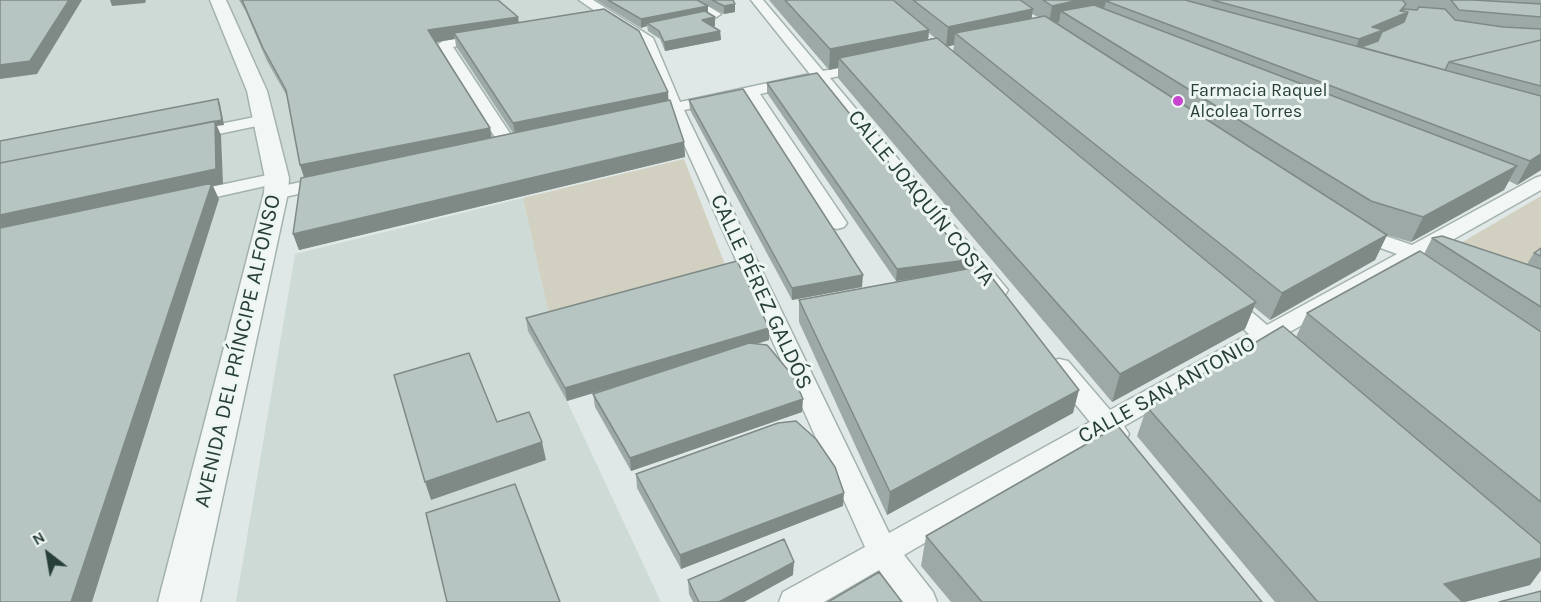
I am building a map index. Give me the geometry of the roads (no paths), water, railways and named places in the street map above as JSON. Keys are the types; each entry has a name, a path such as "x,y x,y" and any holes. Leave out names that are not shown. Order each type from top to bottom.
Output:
{"street":[{"name":"AVENIDA DEL PRÍNCIPE ALFONSO","path":"179,602 277,185 257,91 218,0"},
{"path":"650,27 715,14 689,0"},
{"name":"CALLE JOAQUÍN COSTA","path":"757,0 1005,301"},
{"name":"CALLE PÉREZ GALDÓS","path":"586,10 650,27 648,41 675,108 883,552 921,602"},
{"path":"504,34 445,44 508,144"},
{"path":"631,117 879,63"},
{"path":"751,91 837,223"},
{"path":"172,139 265,120"},
{"path":"171,201 277,185 344,179"},
{"name":"CALLE SAN ANTONIO","path":"795,602 1265,336 1408,262 1524,187"},
{"path":"1348,228 1408,262 1445,263"},
{"path":"1210,288 1302,368"},
{"path":"1051,357 1134,458"}],"place":[{"name":"Farmacia Raquel Alcolea Torres","path":"1178,101"}]}
